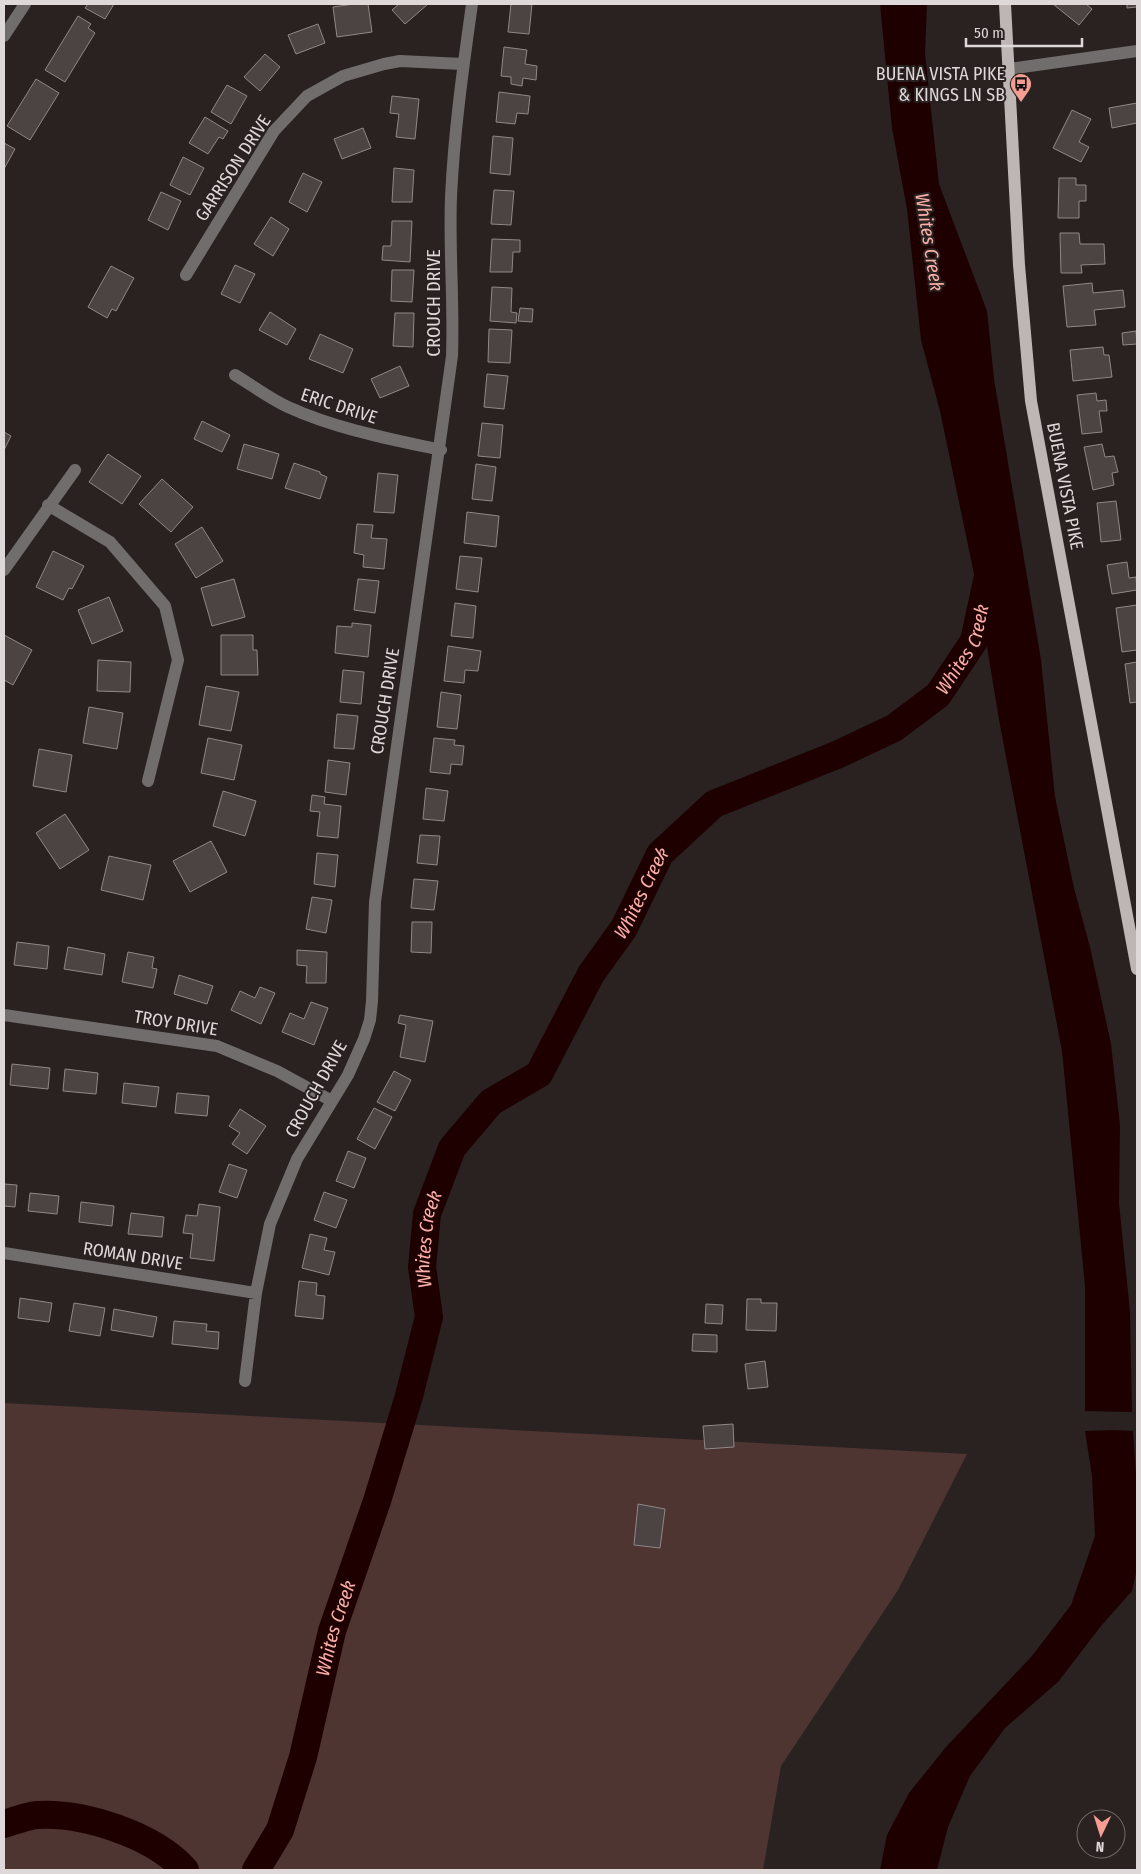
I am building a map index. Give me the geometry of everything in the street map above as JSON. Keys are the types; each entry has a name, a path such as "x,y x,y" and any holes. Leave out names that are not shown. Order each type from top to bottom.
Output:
{"main road":[{"name":"BUENA VISTA PIKE","path":"1005,4 1019,265 1031,401 1137,969"}],"street":[{"path":"4,36 25,4"},
{"name":"CROUCH DRIVE","path":"245,1381 256,1293 270,1224 280,1196 297,1159 348,1075 370,1020 377,883 441,450 452,356 454,300 451,197 463,64 472,4"},
{"path":"1009,69 1137,51"},
{"name":"GARRISON DRIVE","path":"186,275 274,131 307,96 343,76 384,64 408,61 463,64"},
{"name":"ERIC DRIVE","path":"235,375 287,407 316,418 385,438 441,450"},
{"path":"4,570 74,470"},
{"path":"48,506 110,542 165,606 178,660 148,781"},
{"name":"TROY DRIVE","path":"4,1015 217,1046 277,1071 332,1101"},
{"name":"ROMAN DRIVE","path":"4,1252 256,1293"}],"shaded area":[{"path":"4,1403 967,1454 898,1590 781,1766 763,1870 4,1870"}],"water":[{"path":"880,4 927,4 925,54 939,184 987,311 994,379 1041,660 1055,797 1074,888 1090,947 1111,1044 1120,1125 1119,1203 1130,1312 1132,1412 1085,1411 1085,1286 1062,1051 999,720 979,598 940,411 921,340 907,209 892,128"},
{"path":"1085,1431 1133,1431 1137,1489 1137,1569 1132,1591 1101,1626 1058,1682 1005,1728 970,1776 948,1827 937,1870 880,1870 887,1835 909,1793 946,1747 1032,1656 1071,1605 1095,1536 1092,1476"}],"building":[{"path":"88,4 114,4 105,19 85,8"},
{"path":"368,4 372,32 337,37 333,7"},
{"path":"399,4 428,4 405,24 392,10"},
{"path":"511,4 532,4 529,34 508,32"},
{"path":"1053,4 1086,4 1092,9 1079,25"},
{"path":"1127,4 1137,4 1137,7 1127,8"},
{"path":"78,16 91,24 88,28 95,33 65,82 45,70"},
{"path":"318,24 325,43 296,54 288,35"},
{"path":"504,47 527,50 525,64 537,66 536,80 523,78 522,86 511,84 511,77 501,76"},
{"path":"265,54 280,67 260,91 244,77"},
{"path":"36,79 59,93 30,140 7,126"},
{"path":"227,85 247,96 231,124 211,112"},
{"path":"499,92 530,96 528,114 517,113 515,124 496,122"},
{"path":"392,96 419,99 415,139 396,137 399,114 390,113"},
{"path":"1137,103 1137,123 1112,128 1109,108"},
{"path":"1072,110 1091,119 1079,142 1089,147 1081,162 1053,148"},
{"path":"205,117 228,131 223,139 219,137 208,154 189,143"},
{"path":"363,128 371,148 342,159 334,139"},
{"path":"493,136 513,138 510,175 490,173"},
{"path":"4,143 15,149 4,169"},
{"path":"183,157 204,168 190,195 170,185"},
{"path":"394,168 414,170 412,202 392,202"},
{"path":"303,173 322,182 307,212 289,202"},
{"path":"1059,178 1076,178 1076,185 1086,185 1086,201 1079,201 1079,218 1058,218"},
{"path":"494,190 514,191 511,225 491,224"},
{"path":"161,192 181,201 168,230 148,220"},
{"path":"271,217 289,229 273,256 254,244"},
{"path":"392,221 412,221 410,262 382,260 383,246 391,246"},
{"path":"1060,233 1079,233 1080,244 1104,244 1105,264 1081,265 1082,273 1061,273"},
{"path":"492,239 520,240 520,252 513,252 512,272 490,272"},
{"path":"235,265 255,274 240,303 221,294"},
{"path":"111,266 134,278 116,311 112,309 107,318 88,307"},
{"path":"392,270 414,270 412,302 391,301"},
{"path":"1092,283 1093,293 1123,290 1125,307 1094,310 1096,325 1067,327 1063,286"},
{"path":"492,287 512,288 511,312 517,313 516,323 490,321"},
{"path":"520,308 533,309 532,322 518,321"},
{"path":"270,312 296,329 287,345 259,330"},
{"path":"395,313 414,313 413,347 393,346"},
{"path":"489,329 512,330 510,363 488,362"},
{"path":"1136,331 1137,344 1123,345 1122,333"},
{"path":"320,334 353,349 343,373 309,359"},
{"path":"1103,347 1104,355 1109,355 1112,377 1073,381 1070,350"},
{"path":"400,366 409,386 380,398 371,379"},
{"path":"487,374 508,376 504,409 484,407"},
{"path":"1096,393 1097,401 1106,400 1107,411 1099,411 1102,432 1082,434 1077,395"},
{"path":"202,421 230,435 222,452 194,439"},
{"path":"482,423 503,425 500,458 478,456"},
{"path":"4,432 11,436 4,450"},
{"path":"244,444 279,454 272,479 237,469"},
{"path":"1102,444 1105,457 1114,456 1118,472 1112,473 1114,485 1093,490 1084,447"},
{"path":"108,454 141,476 122,504 89,482"},
{"path":"294,463 320,472 320,474 327,477 320,499 285,488"},
{"path":"476,464 496,467 492,501 472,499"},
{"path":"378,473 398,475 394,513 374,512"},
{"path":"162,479 193,507 171,532 139,504"},
{"path":"1116,501 1121,540 1101,542 1097,503"},
{"path":"467,512 499,516 496,547 464,543"},
{"path":"357,524 373,525 371,538 387,539 384,569 363,567 364,555 354,553"},
{"path":"202,527 223,561 196,578 175,544"},
{"path":"53,551 84,566 72,589 69,588 63,600 36,587"},
{"path":"460,556 482,558 478,592 456,589"},
{"path":"1127,562 1129,578 1136,577 1137,590 1112,594 1107,565"},
{"path":"234,579 245,617 212,626 201,588"},
{"path":"358,579 379,581 375,613 354,610"},
{"path":"109,597 123,631 92,644 78,610"},
{"path":"455,603 476,606 473,638 451,636"},
{"path":"1137,605 1137,650 1122,652 1116,608"},
{"path":"352,623 371,625 368,657 335,653 337,626 352,627"},
{"path":"4,635 32,650 13,685 4,680"},
{"path":"221,635 253,635 253,650 257,650 258,675 221,675"},
{"path":"448,646 481,651 478,671 465,670 464,683 444,681"},
{"path":"98,660 131,662 130,692 97,691"},
{"path":"1137,662 1137,702 1130,703 1125,664"},
{"path":"343,670 364,672 361,704 340,702"},
{"path":"206,686 239,692 231,731 199,725"},
{"path":"441,692 461,695 457,729 437,727"},
{"path":"89,707 123,713 117,749 83,743"},
{"path":"337,714 358,716 354,749 334,748"},
{"path":"208,738 242,745 234,780 201,773"},
{"path":"434,738 455,740 454,745 464,746 462,765 451,764 450,774 430,772"},
{"path":"39,749 72,755 66,792 33,786"},
{"path":"328,760 350,763 346,795 325,792"},
{"path":"426,788 448,791 444,821 423,819"},
{"path":"223,791 256,801 245,836 213,826"},
{"path":"312,795 325,797 324,804 341,806 338,838 317,836 320,812 310,811"},
{"path":"65,814 89,850 60,869 36,833"},
{"path":"420,835 440,836 437,865 417,863"},
{"path":"211,841 227,872 190,892 173,861"},
{"path":"317,853 338,855 335,887 314,884"},
{"path":"109,856 151,865 143,900 101,890"},
{"path":"414,879 438,881 434,910 411,908"},
{"path":"312,897 332,900 326,933 306,929"},
{"path":"412,922 432,922 431,953 411,952"},
{"path":"17,942 49,946 47,969 14,965"},
{"path":"68,947 105,954 102,975 64,969"},
{"path":"297,950 327,952 326,983 306,983 307,966 297,965"},
{"path":"128,952 154,957 152,968 157,969 153,988 122,982"},
{"path":"179,975 213,986 207,1004 174,994"},
{"path":"260,987 275,993 261,1024 231,1010 240,991 255,998"},
{"path":"311,1002 328,1008 314,1045 282,1032 290,1013 304,1019"},
{"path":"400,1015 433,1021 425,1062 400,1057 406,1025 398,1023"},
{"path":"12,1064 50,1068 48,1089 10,1085"},
{"path":"65,1069 98,1073 96,1094 63,1091"},
{"path":"394,1071 411,1080 395,1111 377,1102"},
{"path":"124,1083 159,1087 156,1107 122,1103"},
{"path":"177,1093 209,1096 207,1116 175,1113"},
{"path":"374,1108 392,1117 375,1149 357,1139"},
{"path":"240,1109 266,1126 247,1154 232,1144 240,1133 229,1126"},
{"path":"348,1151 366,1158 354,1188 336,1181"},
{"path":"229,1164 247,1170 237,1198 219,1192"},
{"path":"4,1184 17,1185 15,1207 4,1206"},
{"path":"324,1192 347,1200 336,1228 314,1220"},
{"path":"30,1193 59,1196 57,1214 28,1211"},
{"path":"81,1202 114,1206 112,1226 79,1222"},
{"path":"199,1204 220,1207 214,1261 190,1258 193,1234 183,1233 186,1215 197,1216"},
{"path":"131,1213 164,1217 162,1237 128,1234"},
{"path":"310,1234 327,1238 324,1250 335,1252 329,1275 302,1268"},
{"path":"299,1281 317,1283 316,1295 325,1296 323,1319 295,1316"},
{"path":"20,1298 52,1303 49,1322 18,1318"},
{"path":"747,1299 761,1299 761,1303 777,1303 776,1331 746,1330"},
{"path":"74,1303 105,1308 100,1336 69,1331"},
{"path":"706,1304 723,1305 722,1324 705,1323"},
{"path":"114,1309 157,1317 153,1337 111,1330"},
{"path":"174,1321 207,1324 206,1331 219,1332 218,1349 172,1344"},
{"path":"693,1334 717,1335 717,1352 692,1351"},
{"path":"765,1361 768,1387 748,1389 745,1364"},
{"path":"733,1424 734,1447 705,1449 703,1426"},
{"path":"638,1504 665,1509 660,1548 634,1545"}],"waterway":[{"name":"Whites Creek","path":"256,1870 280,1830 303,1757 332,1631 377,1501 409,1396 429,1317 422,1267 427,1214 452,1148 491,1102 539,1074 591,974 624,928 660,854 714,804 839,754 894,728 938,695 974,641 989,572"},
{"name":"Whites Creek","path":"4,1824 37,1815 75,1817 96,1822 137,1836 172,1857 185,1870"}],"place":[{"name":"BUENA VISTA PIKE & KINGS LN SB","path":"1021,103"}]}
